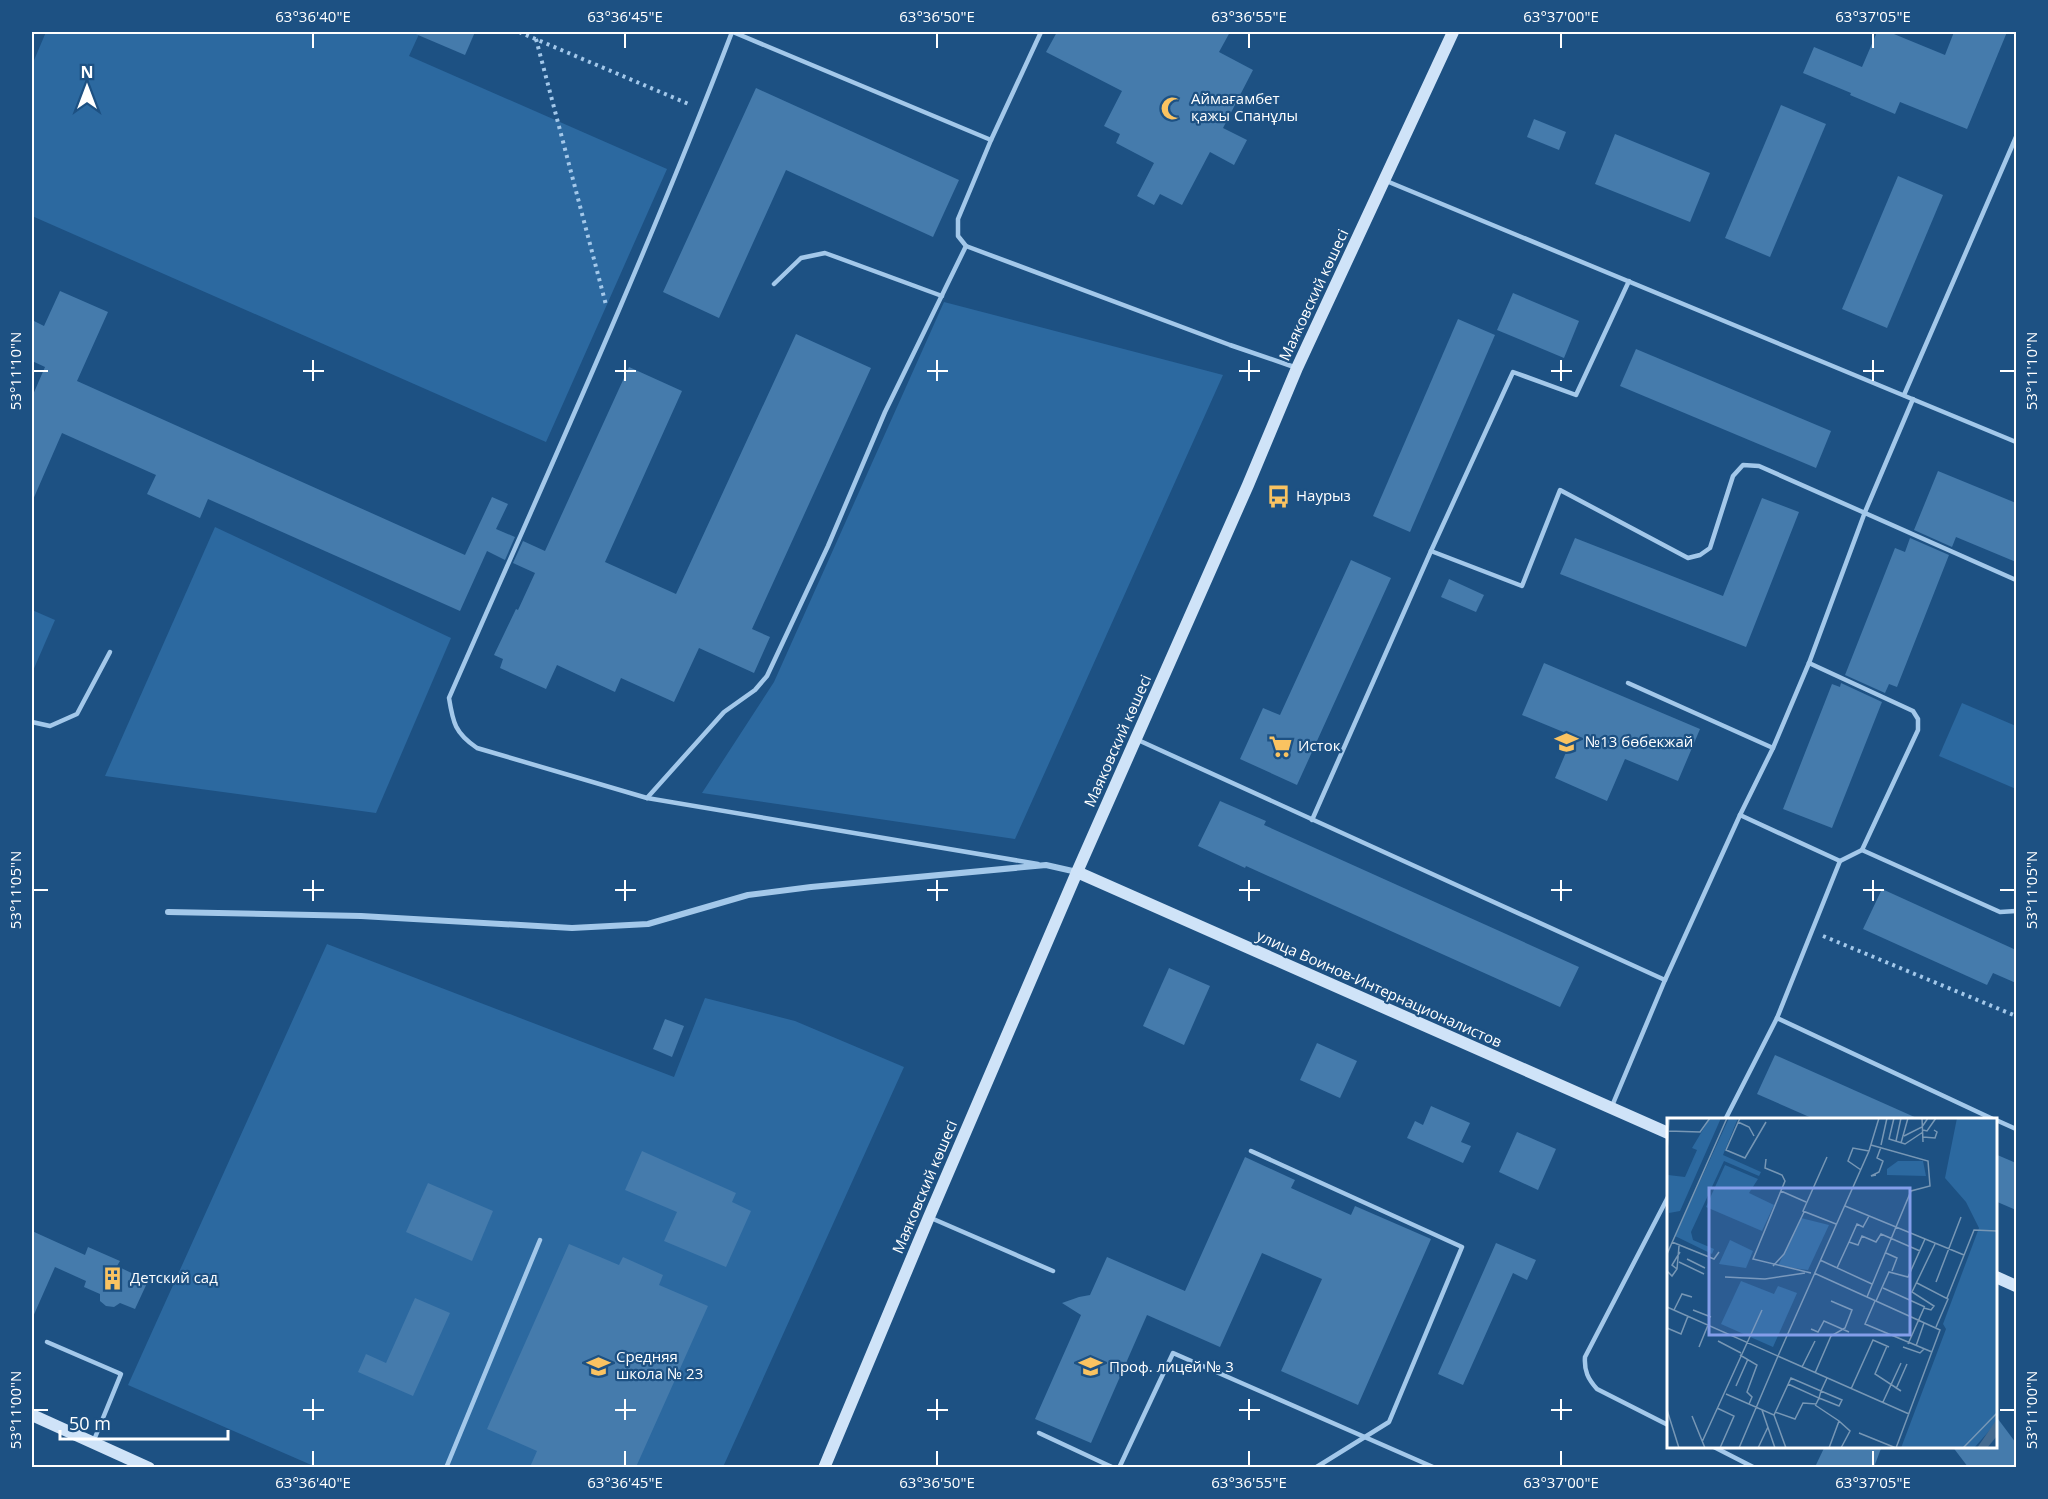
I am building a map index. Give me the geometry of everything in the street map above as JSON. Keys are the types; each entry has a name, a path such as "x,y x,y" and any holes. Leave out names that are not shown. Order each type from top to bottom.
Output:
{"main road":[{"name":"Маяковский көшесі","path":"824,1467 1077,872 1248,485 1297,368 1453,32"},
{"name":"улица Воинов-Интернационалистов","path":"1077,872 1667,1132"},
{"path":"1997,1278 2016,1286"},
{"path":"32,1415 149,1467"}],"street":[{"path":"168,912 361,916 572,928 648,924 748,895 811,887 1046,866 1077,872"}],"lane":[{"path":"991,140 732,32 612,327 449,698 453,724 464,740 477,748 647,798 1046,866"},
{"path":"1041,32 991,140 958,219 958,236 966,246 1297,368"},
{"path":"1904,395 2016,137"},
{"path":"1384,180 2016,442"},
{"path":"647,798 724,712 755,690 767,676 828,546 885,412 966,246"},
{"path":"774,284 801,258 825,253 942,296"},
{"path":"1312,820 1431,551 1514,372 1576,395 1629,281"},
{"path":"1611,1108 1665,980 1740,814 1773,748 1809,663 1864,512 1913,399"},
{"path":"1431,551 1521,586 1560,490 1688,558 1700,555 1710,548 1733,476 1743,465 1759,466 2016,580"},
{"path":"32,722 50,726 77,714 110,652"},
{"path":"1726,1118 1777,1018 1840,861 1862,850 1918,730 1918,719 1913,711 1809,663"},
{"path":"1628,683 1773,748"},
{"path":"1135,739 1665,980"},
{"path":"1740,814 1840,861"},
{"path":"1862,850 2000,912 2016,911"},
{"path":"1777,1018 1991,1118"},
{"path":"1997,1121 2016,1130"},
{"path":"1251,1151 1462,1246 1389,1422 1315,1467"},
{"path":"1667,1199 1585,1357 1584,1368 1597,1389 1667,1424"},
{"path":"929,1217 1053,1271"},
{"path":"446,1467 540,1240"},
{"path":"47,1342 121,1374 93,1443"},
{"path":"1119,1467 1173,1353 1433,1467"},
{"path":"1039,1433 1114,1467"},
{"path":"1716,1448 1755,1467"}],"path":[{"path":"519,32 691,105 701,112"},
{"path":"536,39 612,327"},
{"path":"1812,931 2016,1016"}],"shaded area":[{"path":"46,32 420,32 409,56 667,169 546,442 32,216 32,65"},
{"path":"944,302 1223,375 1015,839 702,793 774,682"},
{"path":"215,527 451,638 376,813 105,776"},
{"path":"32,610 55,620 32,673"},
{"path":"1962,703 2016,726 2016,789 1939,756"},
{"path":"327,944 674,1077 705,998 795,1021 904,1067 723,1467 316,1467 128,1385"}],"building":[{"path":"411,32 475,32 465,55"},
{"name":"Аймағамбет қажы Спанұлы","path":"1057,32 1230,32 1219,52 1253,70 1223,128 1247,140 1234,165 1210,152 1182,205 1160,194 1154,205 1137,196 1154,163 1116,143 1120,134 1104,126 1122,91 1046,52"},
{"path":"1877,32 1889,32 1945,55 1954,32 2007,32 1967,129 1900,102 1895,114 1803,73 1814,47 1862,67"},
{"path":"756,88 959,180 933,237 786,170 719,318 663,292"},
{"path":"1781,105 1826,124 1770,257 1725,238"},
{"path":"1534,119 1566,132 1559,150 1527,137"},
{"path":"1615,134 1710,173 1690,222 1595,184"},
{"path":"1898,176 1943,195 1887,328 1842,309"},
{"path":"60,291 108,312 77,381 465,555 492,497 508,504 496,529 515,537 505,560 487,551 460,611 208,499 200,518 147,494 156,475 62,433 32,502 32,397 45,367 32,361 32,320 44,326"},
{"path":"1513,293 1579,321 1564,358 1497,330"},
{"path":"1458,319 1495,335 1410,532 1373,516"},
{"path":"796,334 871,368 752,629 770,637 754,673 699,648 674,702 621,678 615,692 557,665 546,689 500,668 503,659 494,655 535,573 513,563 523,541 545,551 629,367 682,391 605,562 676,594"},
{"path":"1636,349 1831,431 1816,468 1620,386"},
{"path":"1938,471 2016,503 2016,562 1956,537 1952,547 1914,530"},
{"path":"1762,498 1799,512 1746,647 1560,574 1575,538 1723,596"},
{"path":"1910,538 1949,555 1897,687 1889,684 1885,693 1845,675 1895,548 1905,552"},
{"path":"1351,560 1391,578 1297,785 1240,759 1263,708 1280,715"},
{"path":"1449,579 1484,595 1476,612 1441,597"},
{"path":"1544,663 1700,729 1678,781 1625,759 1607,801 1555,778 1573,736 1522,715"},
{"path":"1841,683 1882,702 1832,828 1783,809 1832,684 1840,687"},
{"path":"1220,801 1266,821 1264,825 1579,967 1560,1007 1198,846"},
{"path":"1882,889 2016,950 2016,983 1993,973 1987,985 1863,929"},
{"path":"1169,968 1210,986 1184,1045 1143,1026"},
{"path":"665,1019 684,1026 672,1057 653,1049"},
{"path":"1317,1043 1357,1061 1340,1098 1300,1080"},
{"path":"1775,1055 1917,1118 1812,1118 1757,1094"},
{"path":"1431,1106 1470,1123 1461,1142 1471,1146 1463,1163 1407,1138 1415,1121 1423,1125"},
{"path":"1517,1132 1556,1149 1538,1190 1499,1172"},
{"path":"642,1151 736,1193 732,1202 751,1211 726,1267 664,1241 677,1212 625,1190"},
{"path":"1997,1155 2016,1163 2016,1210 1997,1202"},
{"path":"1245,1157 1295,1180 1291,1188 1351,1215 1355,1206 1431,1239 1358,1405 1281,1371 1322,1279 1262,1253 1220,1347 1147,1315 1091,1443 1035,1419 1081,1315 1062,1303 1090,1295 1107,1257 1185,1291"},
{"path":"428,1183 493,1211 472,1261 406,1232"},
{"path":"32,1231 85,1255 88,1247 120,1261 117,1266 148,1281 135,1309 120,1303 114,1307 106,1306 100,1301 100,1294 84,1287 86,1281 55,1267 32,1319"},
{"path":"1496,1243 1536,1260 1527,1280 1513,1273 1463,1385 1438,1374"},
{"name":"Средняя школа № 23","path":"569,1244 619,1265 623,1257 663,1275 659,1285 708,1306 636,1467 530,1467 537,1451 487,1429"},
{"path":"415,1298 450,1313 413,1396 358,1372 366,1354 386,1363"},
{"path":"1997,1418 2016,1443 2016,1467 1968,1467 1954,1448 1997,1448"},
{"path":"1824,1448 1881,1448 1874,1467 1815,1467"}],"place":[{"name":"Аймағамбет қажы Спанұлы","path":"1173,108"},
{"name":"Наурыз","path":"1278,496"},
{"name":"№13 бөбекжай","path":"1567,742"},
{"name":"Исток","path":"1280,746"},
{"name":"Детский сад","path":"112,1278"},
{"name":"Средняя школа № 23","path":"598,1366"},
{"name":"Проф. лицей № 3","path":"1091,1367"}]}
